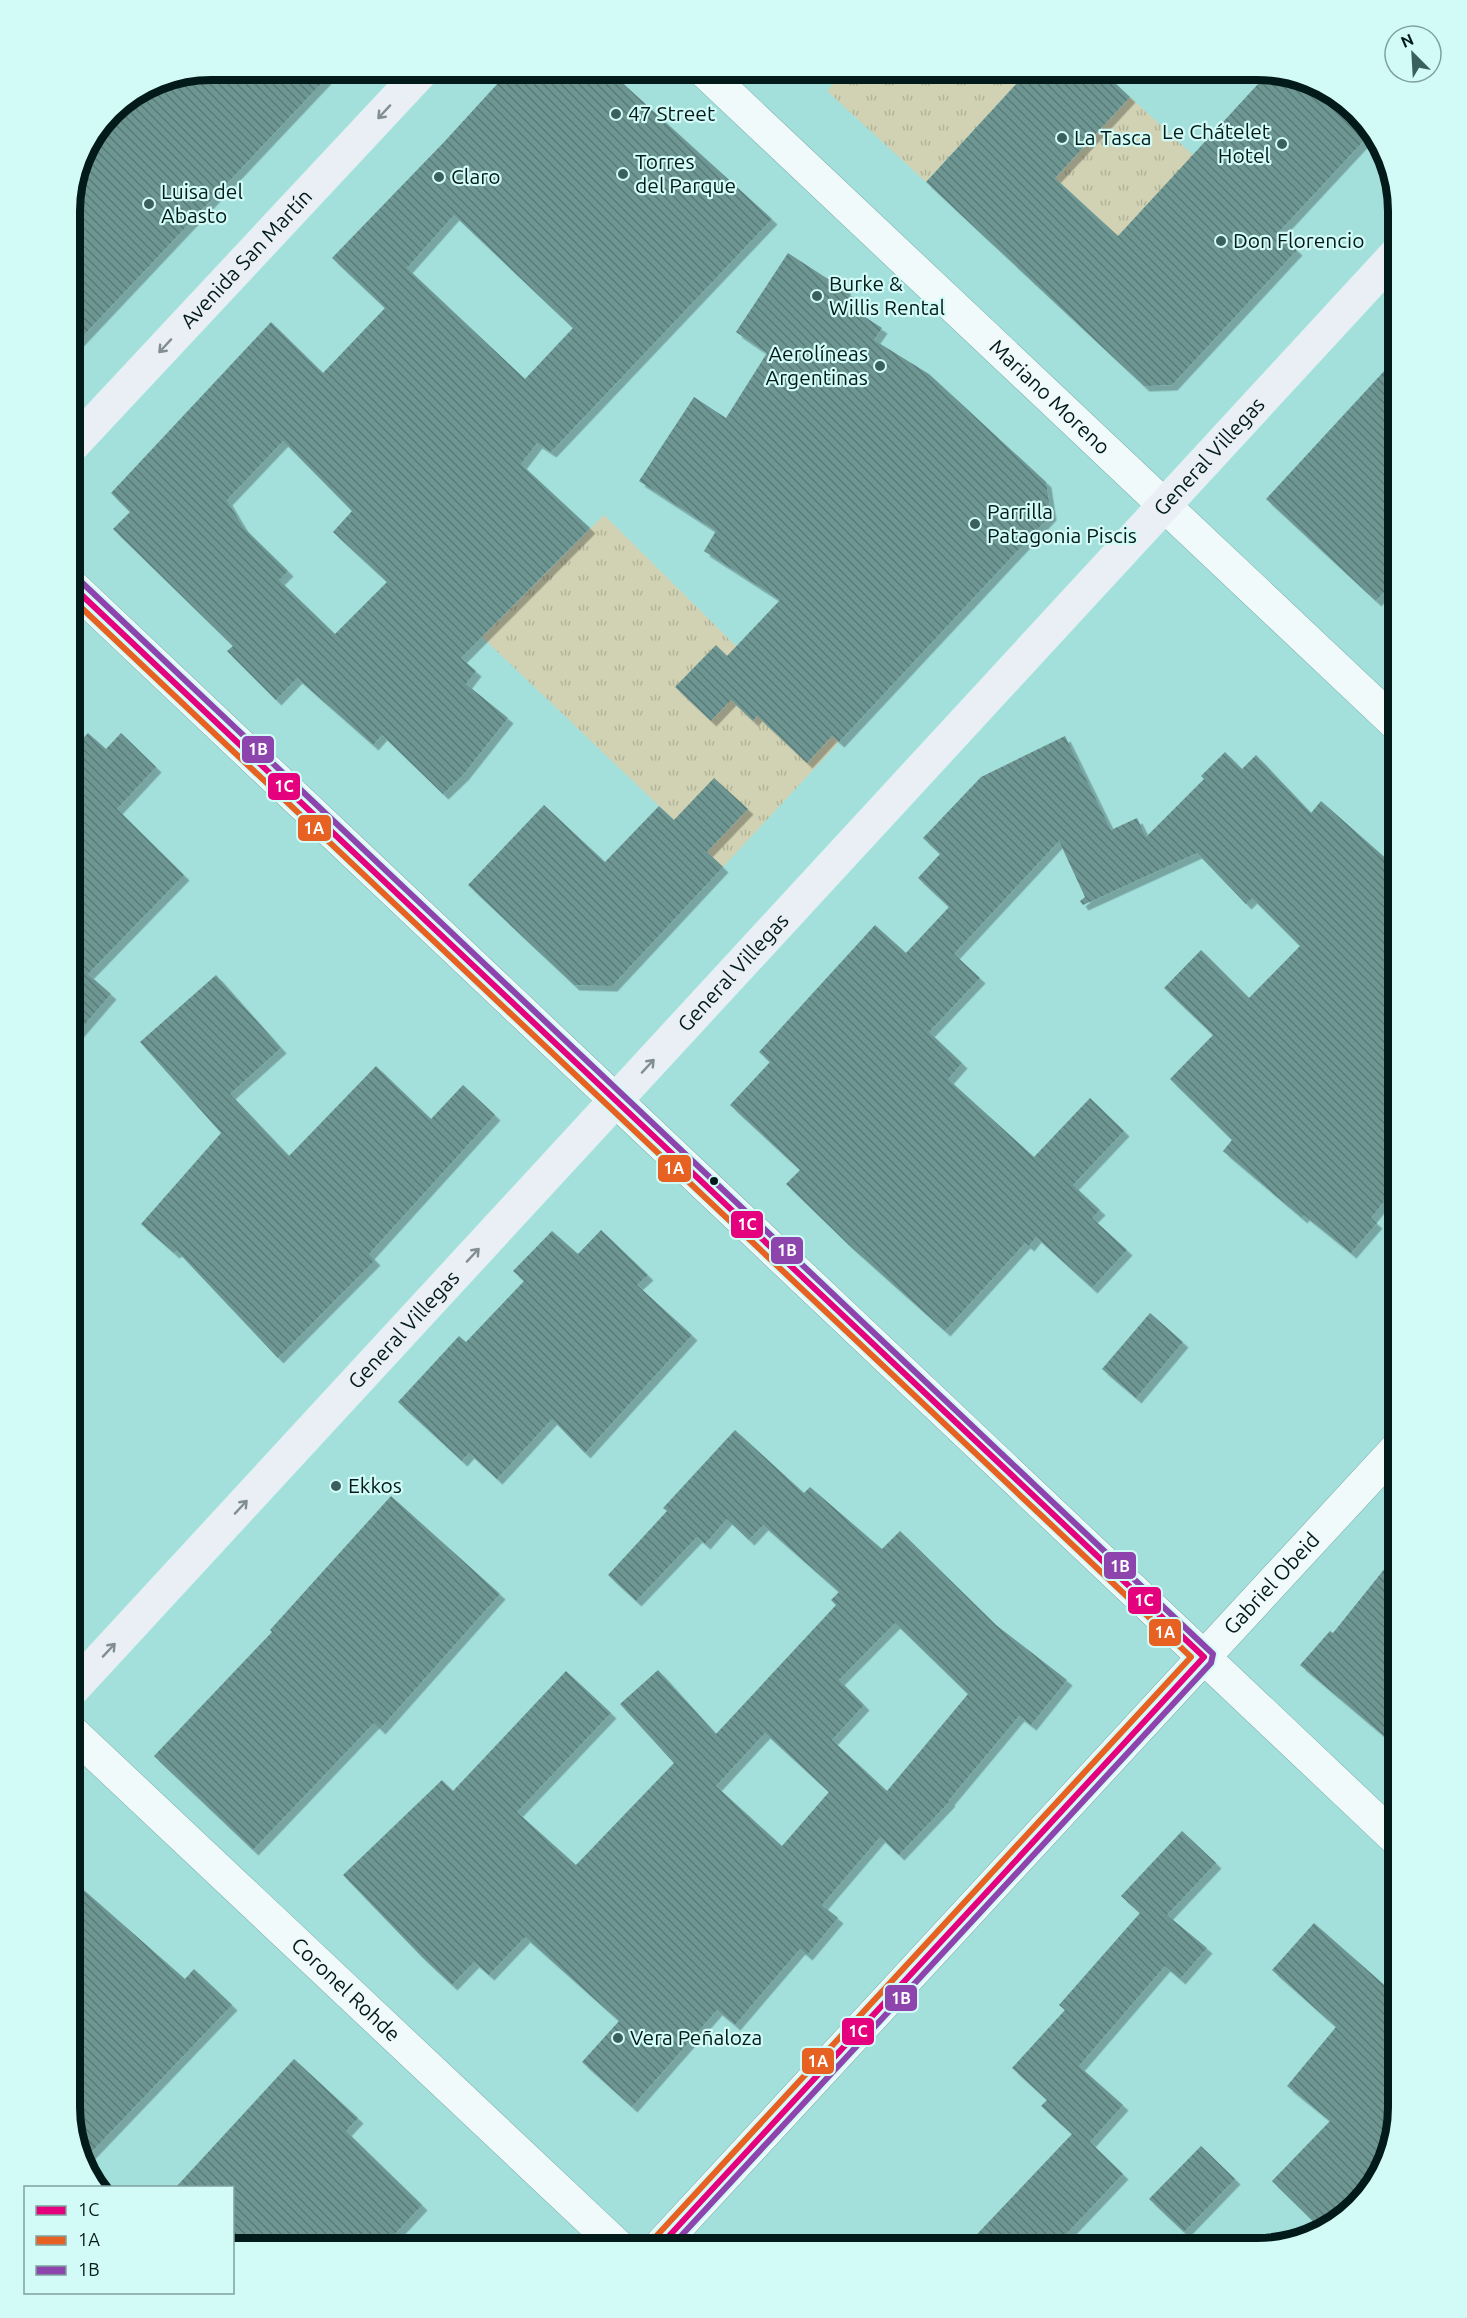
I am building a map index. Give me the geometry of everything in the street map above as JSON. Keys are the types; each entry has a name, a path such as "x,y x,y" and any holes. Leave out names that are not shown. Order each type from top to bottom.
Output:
{"main road":[{"name":"Avenida San Martín","path":"80,437 414,80"},
{"name":"General Villegas","path":"79,1682 1388,263"}],"street":[{"name":"Mariano Moreno","path":"714,80 1388,717"},
{"path":"80,593 1388,1832"},
{"name":"Gabriel Obeid","path":"667,2238 1388,1458"},
{"name":"Coronel Rohde","path":"79,1739 609,2238"}],"green space":[{"path":"836,80 1020,80 926,182 827,91"},
{"path":"1130,97 1193,155 1221,331 1055,178"},
{"path":"604,515 736,646 839,742 723,867 482,637"}],"building":[{"path":"325,80 80,339 81,193 89,160 102,138 118,118 152,93 185,82"},
{"path":"501,80 619,80 772,219 551,452 537,443 521,464 590,528 461,658 476,671 466,684 508,718 463,775 443,794 382,735 373,745 297,678 276,700 227,651 233,646 113,529 130,512 111,493 271,322 323,373 385,308 332,258","holes":["454,215 573,328 525,379 407,268","283,441 352,511 333,532 387,582 335,634 279,580 288,571 243,527 227,500"]},
{"path":"1020,80 1112,80 1130,97 1055,178 1118,236 1262,80 1299,86 1315,93 1343,112 1366,139 1278,233 1297,250 1172,385 1144,386 926,182"},
{"path":"788,253 851,294 845,304 882,328 874,340 929,374 1046,482 1051,515 839,742 832,736 807,763 757,716 753,721 731,700 711,721 675,687 716,645 727,656 780,600 704,551 716,531 639,481 694,397 726,418 767,353 736,332"},
{"path":"1388,367 1388,588 1376,601 1266,499"},
{"path":"88,733 106,749 121,733 156,767 117,809 184,875 88,974 111,994 80,1031 80,742"},
{"path":"1065,736 1111,830 1137,818 1146,837 1204,779 1201,776 1225,752 1242,769 1256,755 1311,813 1321,801 1388,860 1388,1197 1371,1218 1377,1223 1351,1253 1304,1215 1302,1218 1223,1151 1232,1140 1170,1079 1213,1035 1164,988 1201,950 1249,998 1300,946 1252,898 1246,904 1197,853 1083,905 1080,901 1085,897 1059,841 954,954 980,978 929,1032 962,1063 948,1079 1034,1157 1090,1098 1124,1131 1073,1185 1100,1210 1092,1218 1127,1250 1092,1288 1036,1237 1029,1246 1025,1243 945,1331 850,1246 786,1184 800,1170 730,1105 770,1062 759,1052 875,925 906,953 949,907 918,878 940,854 923,838 981,777"},
{"path":"714,778 748,809 707,852 723,867 612,986 574,985 468,885 544,805 605,862 659,806 674,820"},
{"path":"216,975 281,1048 230,1094 289,1156 376,1066 431,1119 463,1085 495,1115 369,1254 375,1260 278,1358 177,1251 174,1253 141,1224 221,1133 140,1042"},
{"path":"601,1230 648,1275 637,1285 692,1335 585,1453 552,1419 497,1479 469,1453 462,1461 398,1402 459,1336 466,1342 524,1281 513,1271 552,1231 578,1254"},
{"path":"1150,1313 1183,1342 1136,1398 1102,1369"},
{"path":"735,1430 804,1493 810,1487 882,1549 900,1531 996,1625 1067,1680 1031,1725 1019,1716 950,1801 899,1855 880,1837 822,1905 838,1918 807,1955 800,1949 735,2025 717,2010 632,2107 582,2062 619,2021 525,1937 489,1975 474,1962 452,1985 343,1875 442,1780 453,1791 566,1671 611,1713 517,1812 576,1865 674,1763 620,1704 658,1670 716,1734 836,1605 831,1600 839,1592 763,1525 749,1540 727,1519 705,1544 697,1537 636,1601 608,1575 667,1511 663,1508","holes":["895,1623 968,1694 887,1791 832,1740 864,1705 839,1680","765,1733 829,1792 782,1846 716,1786"]},
{"path":"391,1496 500,1594 380,1729 374,1723 253,1850 154,1756 272,1632 270,1630"},
{"path":"1388,1564 1388,1740 1300,1665 1330,1631 1333,1633"},
{"path":"1182,1831 1216,1863 1167,1915 1207,1948 1180,1979 1165,1966 1079,2066 1123,2105 1090,2142 1123,2174 1062,2238 973,2238 1072,2134 1041,2106 1047,2100 1012,2068 1065,2010 1059,2005 1140,1913 1121,1896"},
{"path":"79,1886 185,1979 194,1969 232,2005 88,2155 79,2108"},
{"path":"1314,1923 1388,1988 1388,2108 1381,2150 1374,2166 1355,2194 1343,2206 1316,2224 1272,2181 1330,2121 1287,2086 1336,2027 1272,1970"},
{"path":"294,2059 358,2118 346,2131 422,2205 391,2238 234,2238 234,2186 177,2186"},
{"path":"1201,2146 1235,2179 1184,2232 1149,2199"}],"transit line":[{"name":"1B","path":"80,581 1213,1654 1211,1663 679,2238"},
{"name":"1C","path":"80,593 1204,1657 667,2238"},
{"name":"1A","path":"80,606 1191,1657 655,2238"}],"place":[{"name":"47 Street","path":"616,114"},
{"name":"La Tasca","path":"1062,138"},
{"name":"Le Chátelet Hotel","path":"1282,144"},
{"name":"Torres del Parque","path":"623,174"},
{"name":"Claro","path":"439,177"},
{"name":"Luisa del Abasto","path":"149,204"},
{"name":"Don Florencio","path":"1221,241"},
{"name":"Burke & Willis Rental","path":"817,296"},
{"name":"Aerolíneas Argentinas","path":"880,366"},
{"name":"Parrilla Patagonia Piscis","path":"975,524"},
{"name":"Ekkos","path":"336,1486"},
{"name":"Vera Peñaloza","path":"618,2038"}]}
